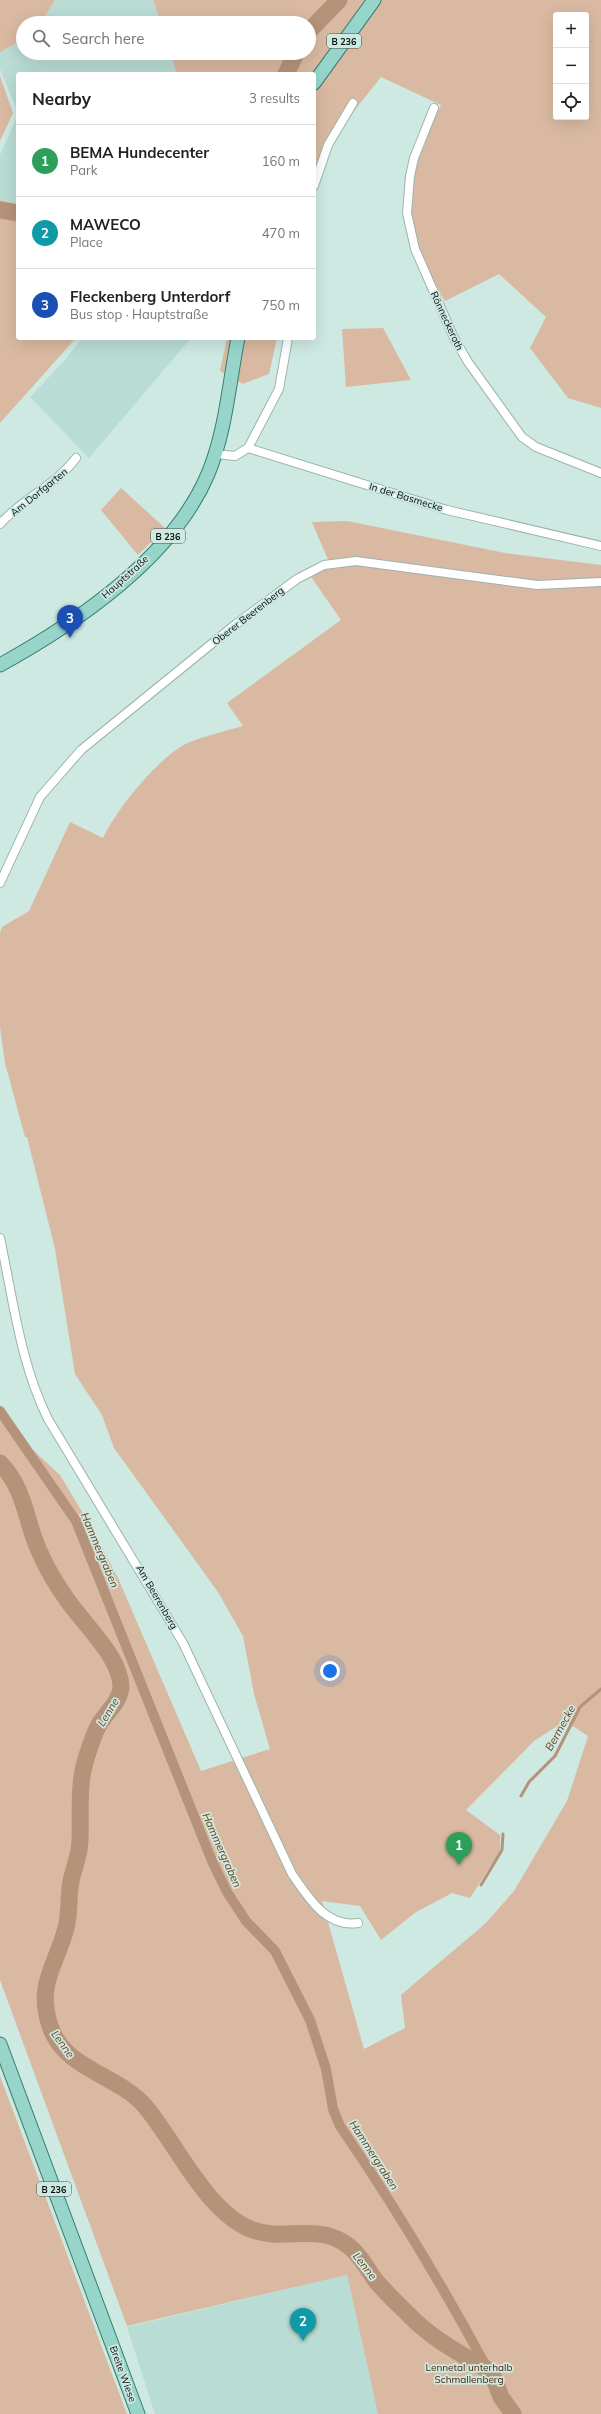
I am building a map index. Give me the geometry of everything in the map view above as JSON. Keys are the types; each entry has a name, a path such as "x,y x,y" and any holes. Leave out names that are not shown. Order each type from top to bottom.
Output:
{"main road":[{"name":"B 236","path":"316,80 374,0"},
{"name":"Hauptstraße","path":"0,666 63,626 100,600 159,546 182,518 198,494 215,454 238,340"},
{"name":"Breite Wiese","path":"0,2044 138,2414"}],"street":[{"path":"316,180 328,145 353,103"},
{"name":"Rönneckeroth","path":"434,108 414,158 410,176 407,213 415,249 454,338 468,362 522,437 536,447 601,473"},
{"path":"215,454 235,456 248,448 279,389 288,340"},
{"name":"In der Basmecke","path":"248,448 447,510 601,546"},
{"name":"Am Dorfgarten","path":"0,524 18,507 67,469 76,458"},
{"name":"Oberer Beerenberg","path":"0,883 35,805 50,784 81,750 236,624 281,590 314,569 335,563 356,561 537,585 601,582"},
{"name":"Am Beerenberg","path":"0,1238 28,1369 36,1395 48,1419 183,1643 292,1874 314,1903 326,1915 343,1923 358,1923"}],"shaded area":[{"path":"55,0 153,0 159,16 45,16"},
{"path":"16,44 16,60 172,60 176,72 16,72 16,108 0,69 0,52"},
{"path":"16,119 16,204 0,200 0,155"},
{"path":"80,340 189,340 89,458 30,397 66,359"},
{"path":"347,2275 378,2414 155,2414 127,2327"}],"green space":[{"path":"0,0 55,0 45,16 16,16 16,44 0,52"},
{"path":"153,0 601,0 601,408 568,398 530,348 546,317 499,274 445,301 434,281 417,243 409,207 410,187 414,166 426,133 441,105 381,77 351,115 333,142 325,155 316,179 316,72 176,72 172,60 316,60 316,16 159,16"},
{"path":"0,76 13,113 0,141"},
{"path":"0,200 16,204 16,340 74,340 0,423"},
{"path":"383,328 411,380 346,387 342,329"},
{"path":"227,340 277,340 269,374 243,384 220,371"},
{"path":"121,488 165,528 138,555 101,510"},
{"name":"Lennetal unterhalb Schmallenberg","path":"347,521 505,553 601,565 601,2414 378,2414 347,2275 127,2326 0,1980 0,1411 19,1437 60,1475 90,1525 118,1578 201,1771 270,1749 254,1694 243,1636 218,1592 114,1448 102,1415 75,1374 55,1249 27,1137 25,1137 5,1063 0,1027 0,933 2,927 29,911 70,822 103,838 117,814 137,788 160,763 188,743 203,737 243,726 227,703 341,620 309,574 329,562 312,522","holes":["565,1721 588,1736 567,1801 514,1891 486,1923 401,1995 405,2028 364,2049 322,1901 360,1906 381,1940 416,1912 452,1893 470,1898 500,1851 500,1835 466,1810 534,1741"]},
{"path":"0,2076 127,2414 0,2414"}],"waterway":[{"name":"Lenne","path":"316,24 339,0"},
{"name":"Lenne","path":"287,72 293,60"},
{"name":"Lenne","path":"0,210 16,213"},
{"name":"Hammergraben","path":"0,1411 76,1521 212,1861 227,1892 246,1921 275,1951 310,2020 326,2069 333,2109 340,2126 380,2186 417,2246 488,2370"},
{"name":"Lenne","path":"0,1463 9,1474 21,1496 36,1543 47,1567 68,1601 108,1653 115,1665 121,1687 116,1702 95,1732 85,1762 81,1781 80,1845 71,1881 66,1928 46,1987 46,2011 50,2026 57,2040 67,2052 79,2062 132,2094 144,2105 206,2193 236,2221 253,2230 264,2233 319,2234 330,2236 347,2245 357,2254 376,2281 418,2324 447,2345 488,2370 493,2376 501,2397 513,2414"},
{"name":"Bermecke","path":"521,1796 529,1782 555,1756 580,1707 601,1689"},
{"name":"Bermecke","path":"481,1885 502,1850 503,1834"}],"place":[{"name":"Fleckenberg Unterdorf","path":"70,638"},
{"name":"BEMA Hundecenter","path":"459,1865"},
{"name":"MAWECO","path":"303,2341"}]}
